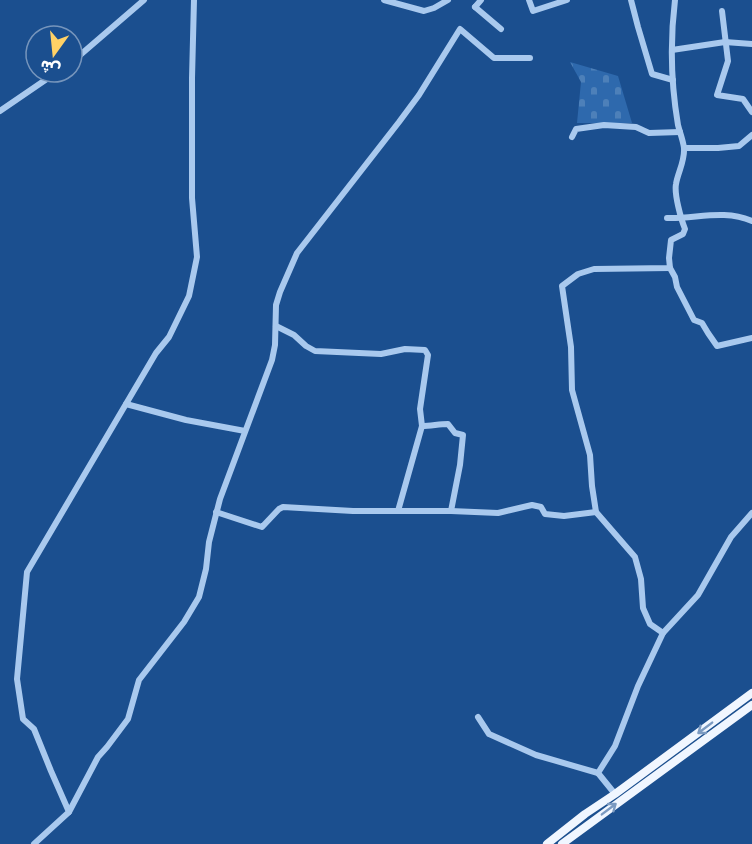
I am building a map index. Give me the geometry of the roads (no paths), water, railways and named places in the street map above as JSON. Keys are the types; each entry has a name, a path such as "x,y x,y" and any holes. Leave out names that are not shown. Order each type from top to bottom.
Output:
{"main road":[{"path":"547,844 749,695 751,705 562,844"}],"street":[{"path":"84,52 144,0"},
{"path":"69,812 34,729 23,718 17,679 27,572 156,353 169,337 189,296 197,257 192,198 194,0"},
{"path":"384,0 424,10 434,8 448,0"},
{"path":"481,0 475,3 501,29"},
{"path":"529,0 533,11 557,1 567,0"},
{"path":"631,0 652,74 673,81"},
{"path":"675,0 672,23 673,81 684,148 682,166 675,186 680,218 685,229 683,234 671,240 670,268 694,320 702,323 717,346 752,338"},
{"path":"722,11 728,61 717,95 743,99 752,112"},
{"path":"34,844 69,812 98,757 128,719 139,680 184,622 199,597 216,512 272,360 275,345 276,305 297,253 399,122 460,29 494,58 530,58"},
{"path":"672,50 725,42 752,44"},
{"path":"0,111 39,84"},
{"path":"572,137 576,129 604,125 636,128 649,133 680,132"},
{"path":"684,148 739,146 752,135"},
{"path":"667,218 720,214 752,221"},
{"path":"663,633 650,624 643,608 641,579 635,557 596,512 590,455 572,390 571,347 562,286 578,274 594,269 670,268"},
{"path":"276,326 294,335 315,351 381,354 405,349 425,350 428,355 420,409 422,426 398,511"},
{"path":"126,404 186,420 244,431"},
{"path":"422,426 448,424 455,433 463,435 451,511"},
{"path":"216,512 262,527 279,509 284,507 353,511 498,513 532,505 541,507 544,514 564,516 596,512"},
{"path":"598,772 615,746 638,686 663,633 698,595 731,537 752,513"},
{"path":"478,717 489,734 536,755 598,772 615,794"}]}
